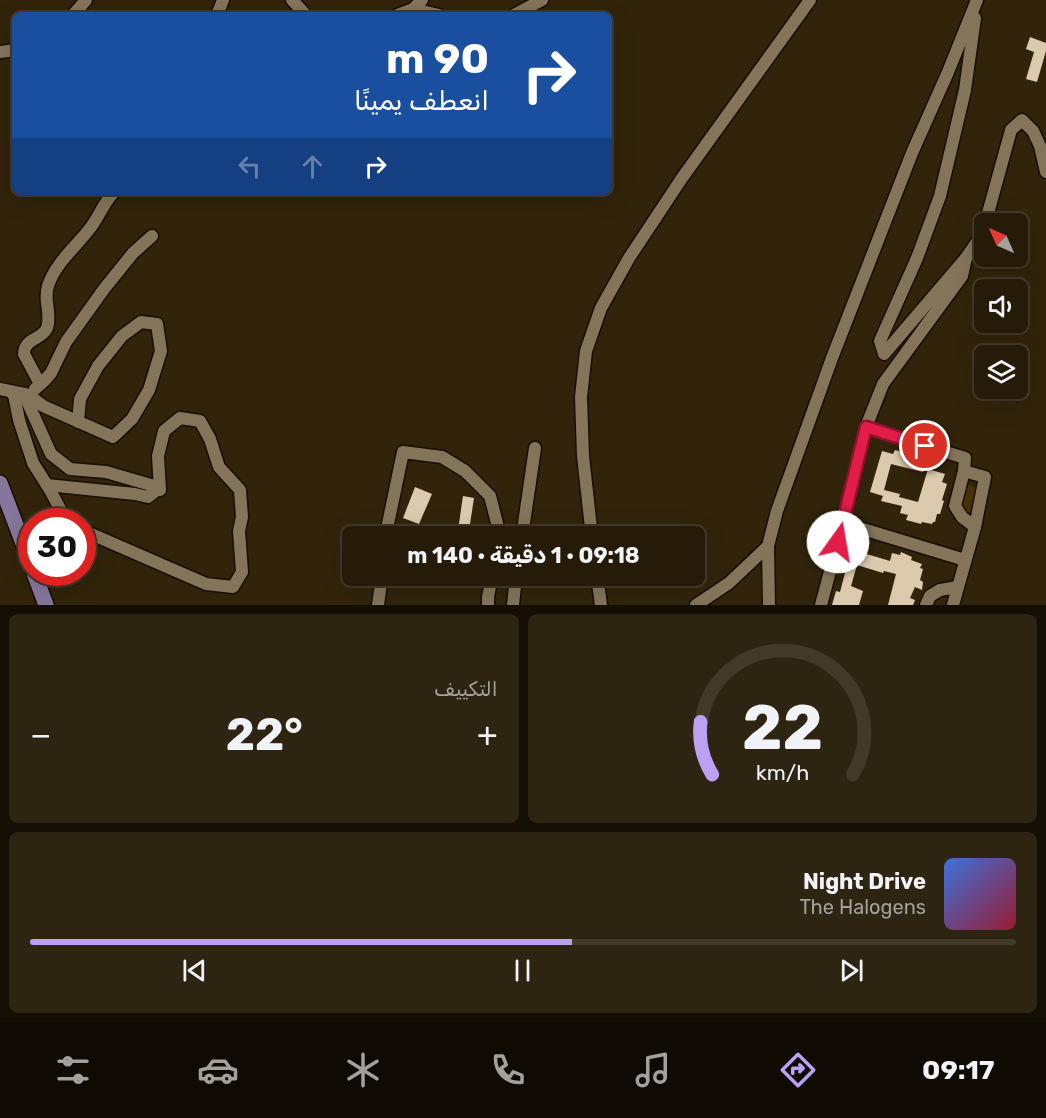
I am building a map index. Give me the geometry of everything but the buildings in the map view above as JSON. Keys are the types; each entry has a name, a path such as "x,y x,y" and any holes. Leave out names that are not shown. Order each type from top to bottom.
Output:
{"main road":[{"path":"0,486 18,532"},
{"path":"39,586 46,605"}],"street":[{"path":"76,12 86,0"},
{"path":"292,0 303,12"},
{"path":"520,12 542,0"},
{"path":"591,526 583,456 581,398 586,351 601,308 629,258 676,187 810,0"},
{"path":"974,246 884,354 880,341 917,258 940,196 965,90 977,0"},
{"path":"769,605 768,546 777,511 832,358 912,153 977,0"},
{"path":"403,12 418,4 433,12"},
{"path":"987,213 1011,130 1022,120 1033,131 1040,146 1046,172"},
{"path":"40,384 24,354 24,349 47,327 46,296 49,282 91,227 112,195"},
{"path":"26,394 51,373 66,342 104,289 133,253 152,236"},
{"path":"821,605 866,427 883,384 963,276 966,258"},
{"path":"5,390 26,394 43,406 78,422 113,437 132,419 149,390 161,351 157,324 141,322 122,336 98,366 80,399 78,422"},
{"path":"5,390 14,395 19,420 33,463 59,508"},
{"path":"26,394 51,454 70,468 106,472 158,489"},
{"path":"47,485 148,497 158,489 160,490 158,456 164,432 180,418 200,421 210,439 219,467 240,490 242,517 239,531 242,572 233,587 206,584 96,536"},
{"path":"866,427 965,458 964,471 954,506 962,517 975,527"},
{"path":"524,526 535,448"},
{"path":"389,526 404,452 442,457 465,471 490,496 497,526"},
{"path":"953,605 975,527 986,477 964,471"},
{"path":"843,523 965,560"},
{"path":"696,605 729,583 768,546"},
{"path":"378,605 381,586"},
{"path":"488,605 490,586"},
{"path":"513,605 515,586"},
{"path":"598,586 601,605"},
{"path":"927,605 930,596 940,590 958,587"}],"shaded area":[{"path":"966,486 977,488 970,512 966,513 959,506"}],"route":[{"path":"838,542 866,427 925,446"}]}
